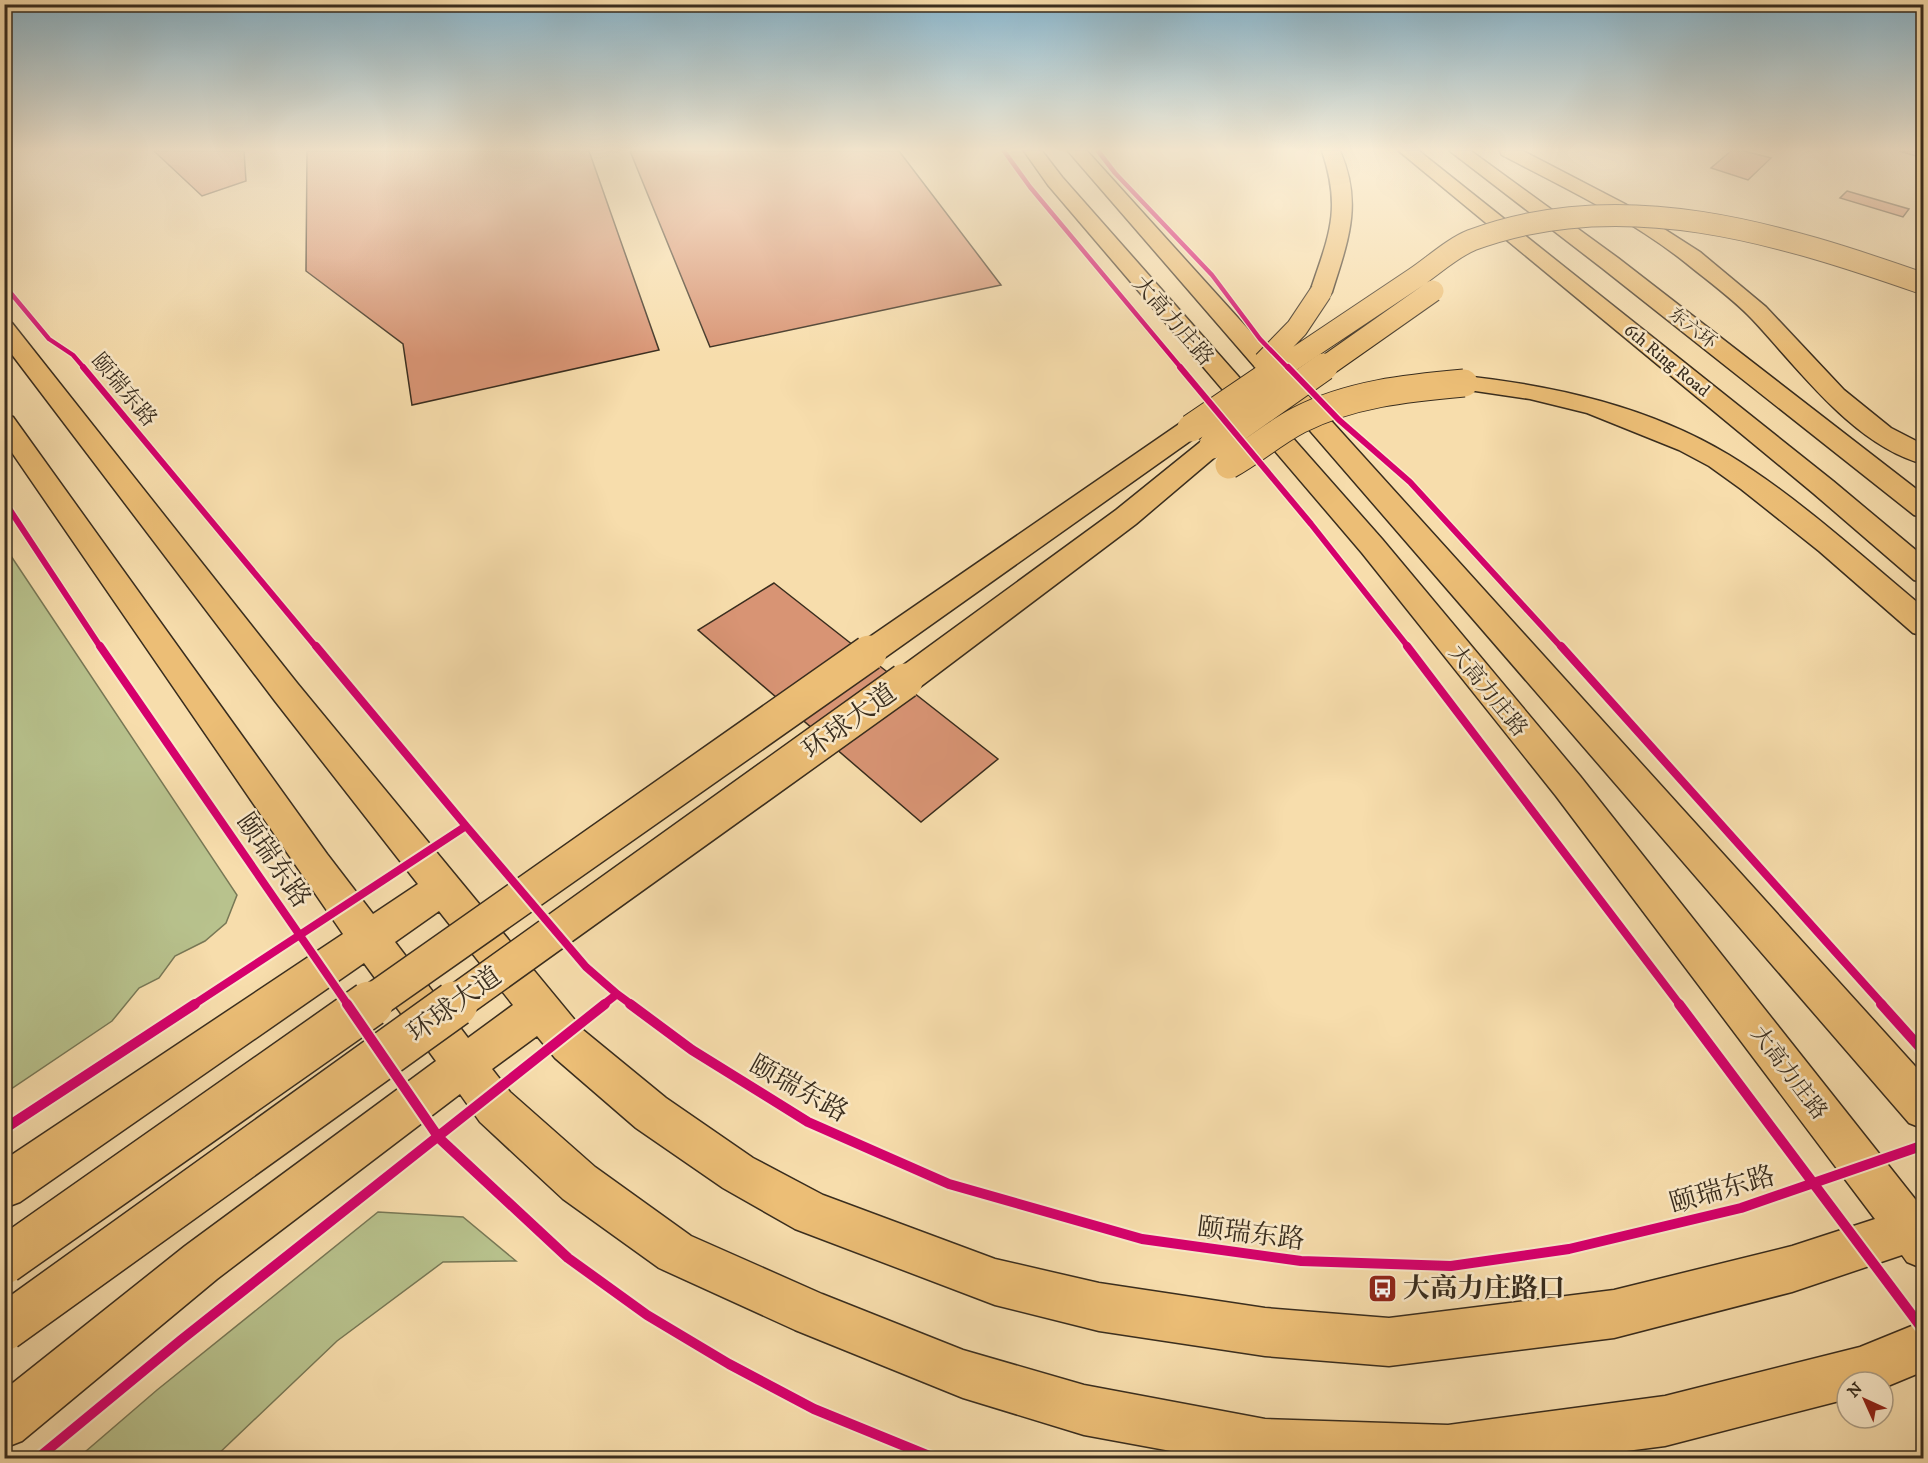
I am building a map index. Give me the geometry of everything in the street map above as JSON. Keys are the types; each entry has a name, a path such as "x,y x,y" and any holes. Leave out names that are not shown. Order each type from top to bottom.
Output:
{"main road":[{"name":"大高力庄路","path":"1088,219 1372,546 1545,758 1919,1234"},
{"name":"大高力庄路","path":"1137,219 1923,1108"},
{"path":"1191,428 1297,328 1321,292 1344,219"},
{"name":"6th Ring Road","path":"1492,219 1804,472 1923,573"},
{"path":"1191,428 1470,242 1509,228 1551,219"},
{"name":"东六环","path":"1551,219 1923,509"},
{"path":"1635,219 1692,257 1758,312 1834,395 1882,434 1923,456"},
{"path":"1676,219 1737,226 1805,243 1923,284"},
{"path":"1221,455 1464,270 1491,252 1534,236 1589,227 1653,227 1743,238 1814,257 1923,297"},
{"path":"4,328 286,692 569,1044 651,1113 738,1173 811,1213 995,1282 1099,1307 1265,1332 1389,1342 1614,1314 1919,1234"},
{"path":"1221,455 1246,457 1297,421 1336,404 1414,387 1464,383 1514,388 1586,404 1653,428 1719,460 1812,529 1923,625"},
{"name":"颐瑞东路","path":"4,422 314,865 495,1107 579,1183 675,1252 812,1313 963,1374 1084,1410 1265,1444 1448,1450 1665,1421 1860,1371 1891,1361 1923,1345"},
{"name":"环球大道","path":"4,1261 1191,428"},
{"name":"环球大道","path":"4,1328 905,681 1126,517 1221,455"},
{"path":"4,1186 443,888"},
{"path":"4,1423 60,1375 301,1187 541,1009"}],"green space":[{"path":"5,547 237,895 226,923 205,941 175,956 159,978 139,988 112,1021 5,1093"},
{"path":"378,1212 463,1217 516,1261 443,1262 337,1341 214,1458 78,1458 157,1390"}],"building":[{"path":"306,219 613,219 659,350 412,405 403,344 306,271"},
{"path":"658,219 951,219 1001,285 710,347"},
{"path":"774,583 998,759 921,822 698,630"}],"cycle path":[{"path":"1057,219 1311,524 1467,722 1924,1331"},
{"path":"1159,219 1212,275 1260,339 1339,420 1410,482 1674,770 1924,1052"},
{"path":"4,285 49,339 73,355 466,826"},
{"path":"4,501 102,649 439,1138 568,1258 647,1315 729,1364 814,1409 934,1458"},
{"path":"4,1129 466,826 586,967 617,994 181,1340 38,1458"},
{"path":"617,994 692,1050 808,1122 949,1184 1142,1239 1301,1261 1451,1266 1569,1249 1741,1208 1924,1145"}],"place":[{"name":"大高力庄路口","path":"1382,1288"}]}
